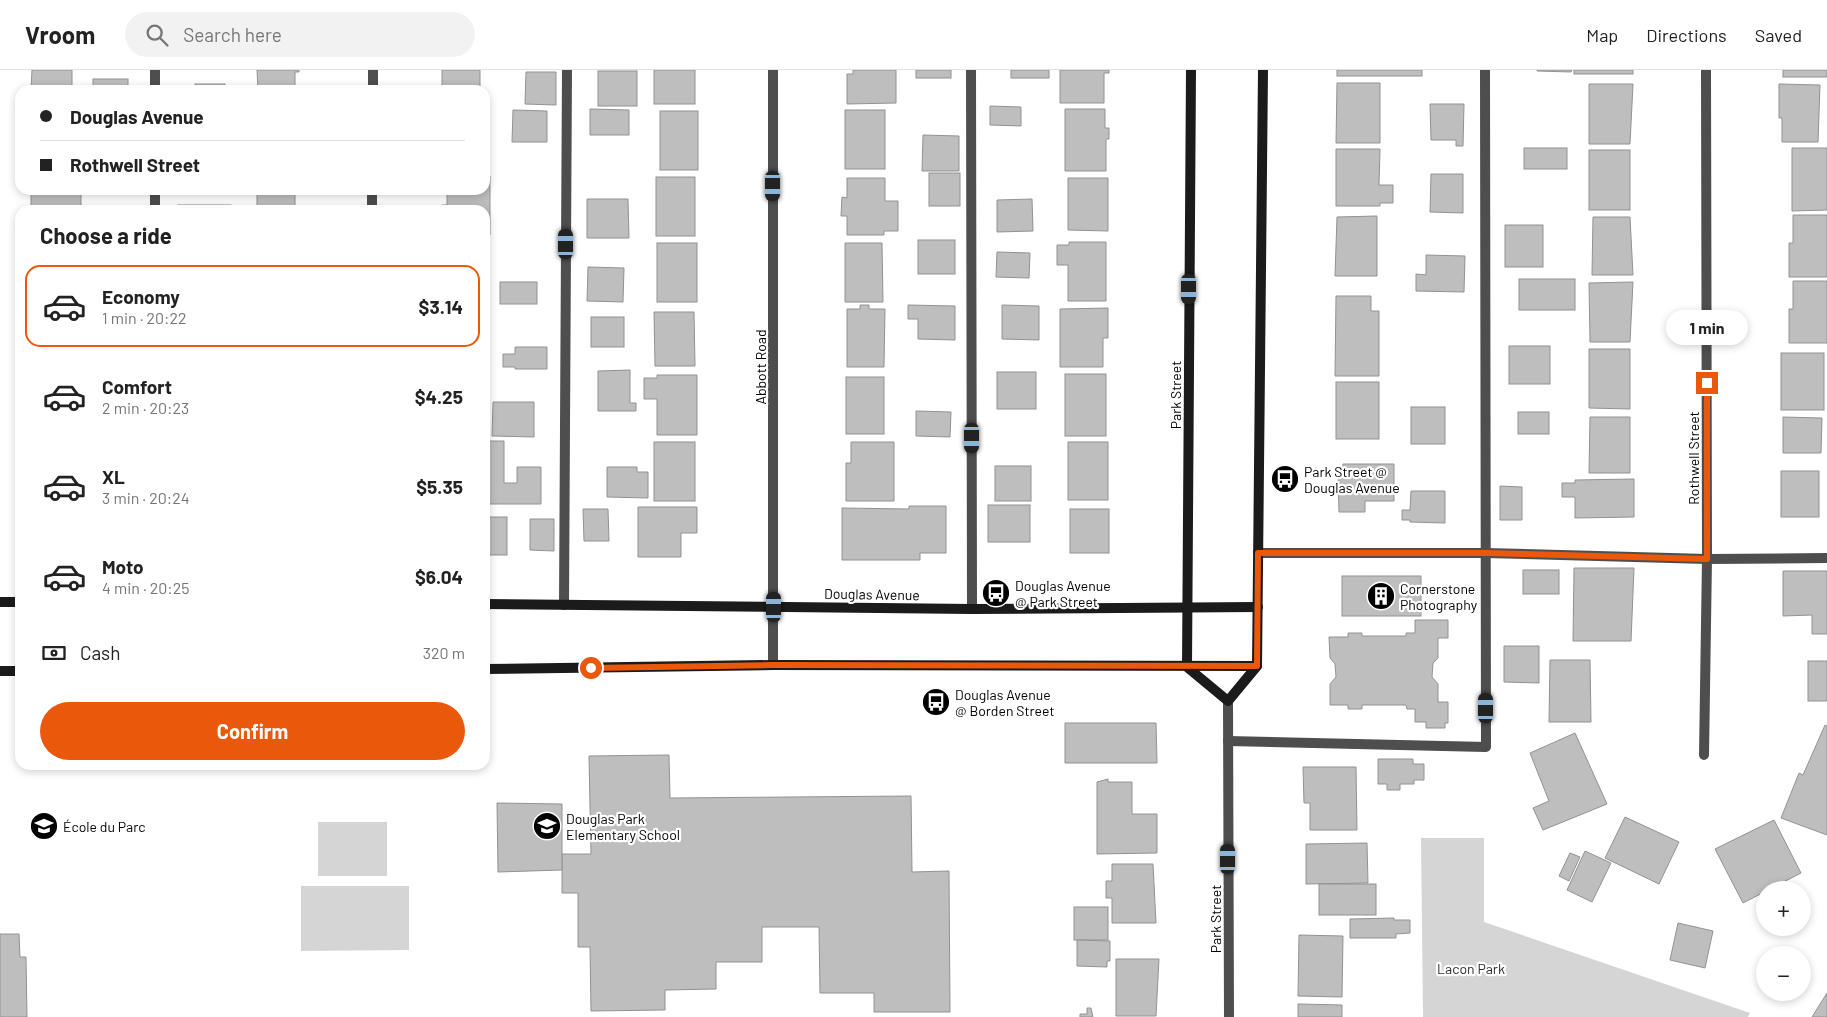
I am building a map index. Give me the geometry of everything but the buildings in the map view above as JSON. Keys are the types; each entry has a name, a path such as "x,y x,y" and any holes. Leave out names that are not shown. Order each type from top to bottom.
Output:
{"street":[{"path":"155,85 156,70"},
{"path":"373,70 373,85"},
{"path":"564,605 567,70"},
{"name":"Abbott Road","path":"773,70 773,665"},
{"path":"970,70 972,609"},
{"name":"Park Street","path":"1187,667 1191,70"},
{"path":"1187,667 1228,700 1257,666 1263,70"},
{"path":"1228,741 1486,747 1485,70"},
{"name":"Rothwell Street","path":"1704,755 1707,559 1706,70"},
{"path":"1258,553 1485,553 1707,559 1827,558"},
{"path":"0,602 15,602"},
{"name":"Douglas Avenue","path":"490,604 972,609 1258,607"},
{"path":"490,669 773,665 1257,666"},
{"path":"0,671 15,671"},
{"name":"Park Street","path":"1228,700 1229,1017"}],"green space":[{"path":"318,822 387,822 387,876 318,876"},
{"name":"Lacon Park","path":"1421,838 1484,838 1484,922 1750,1013 1748,1017 1423,1017"},
{"path":"301,886 409,886 409,950 301,951"}],"place":[{"name":"Park Street @ Douglas Avenue","path":"1285,479"},
{"name":"Douglas Avenue @ Park Street","path":"996,593"},
{"name":"Cornerstone Photography","path":"1381,596"},
{"name":"Douglas Avenue @ Borden Street","path":"936,702"},
{"name":"École du Parc","path":"44,826"},
{"name":"Douglas Park Elementary School","path":"547,826"}],"route":[{"path":"591,668 773,665 1257,666 1258,553 1485,553 1707,559 1707,383"}]}
